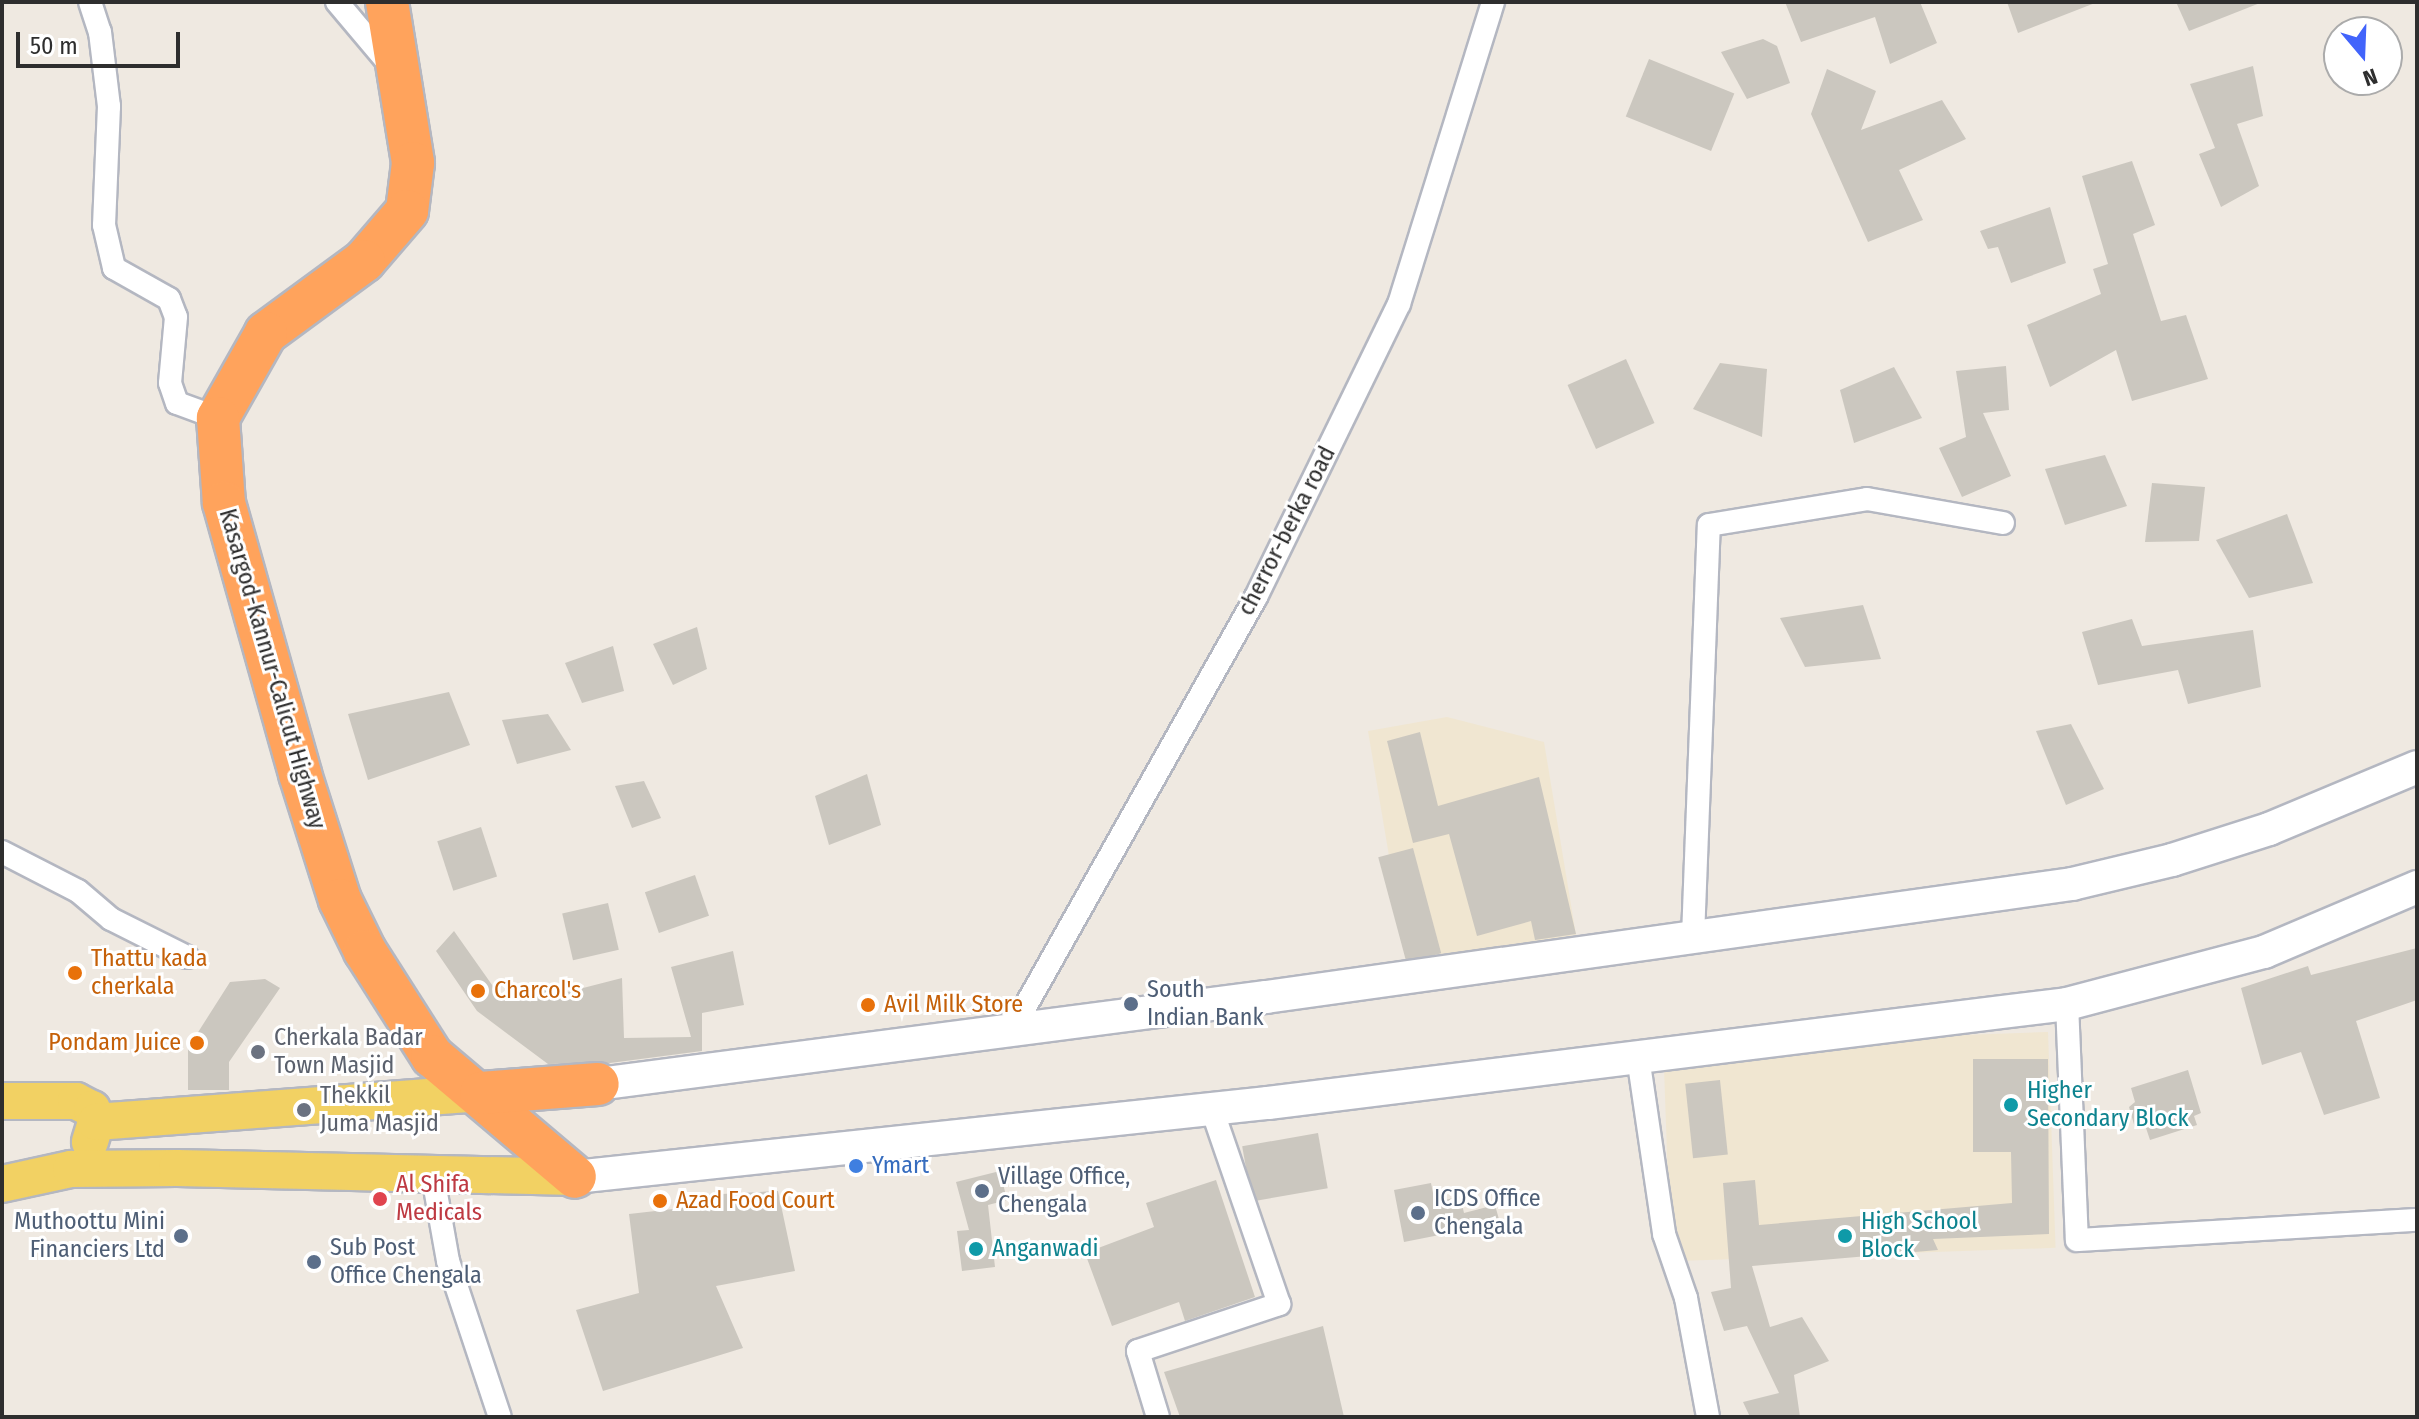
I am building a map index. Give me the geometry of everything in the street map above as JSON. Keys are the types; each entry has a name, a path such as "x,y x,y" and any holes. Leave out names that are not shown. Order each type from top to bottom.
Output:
{"highway":[{"path":"218,418 266,333 364,261 407,211 413,163 387,2"},
{"name":"Kasargod-Kannur-Calicut Highway","path":"218,418 224,503 340,900 365,951 432,1056 481,1093 575,1177"},
{"path":"481,1093 598,1084"}],"main road":[{"path":"96,1122 481,1093"},
{"path":"2,1101 76,1101 92,1109 96,1122 85,1154 71,1169"},
{"path":"2,1184 71,1169 432,1171 575,1177"}],"street":[{"path":"90,2 100,32 109,106 104,225 114,268 169,299 176,317 170,383 177,403 218,418"},
{"path":"337,2 398,75"},
{"name":"cherror-berka road","path":"1012,1030 1256,597 1399,304 1493,2"},
{"path":"1693,937 1709,525 1867,499 2003,523"},
{"path":"598,1084 1012,1030 2086,881 2269,829 2417,767"},
{"path":"2,852 187,957"},
{"path":"575,1177 1212,1109 2067,1004 2264,952 2417,887"},
{"path":"2067,1004 2077,1240 2417,1220"},
{"path":"1638,1057 1664,1234 1686,1298 1708,1417"},
{"path":"1158,1417 1138,1351 1279,1304 1212,1109"},
{"path":"432,1171 448,1261 500,1417"}],"shaded area":[{"path":"1447,717 1544,742 1576,935 1407,963 1368,731"},
{"path":"2048,1032 2056,1248 1671,1261 1663,1045"}],"building":[{"path":"1785,2 1920,2 1937,43 1890,64 1875,17 1801,42"},
{"path":"2007,2 2095,2 2095,3 2018,33"},
{"path":"2176,2 2260,2 2260,3 2189,31"},
{"path":"1763,39 1777,46 1790,83 1747,99 1721,52"},
{"path":"1649,59 1734,93 1711,151 1626,116"},
{"path":"2253,66 2263,116 2237,124 2259,186 2221,207 2199,154 2215,148 2190,84"},
{"path":"1827,69 1876,91 1861,130 1942,100 1966,139 1899,170 1923,220 1868,242 1811,114"},
{"path":"2132,161 2155,225 2133,234 2161,321 2186,315 2208,379 2132,401 2116,350 2050,387 2027,325 2101,294 2093,269 2108,264 2082,176"},
{"path":"2050,207 2066,263 2011,283 1998,247 1988,249 1980,231"},
{"path":"1626,359 1654,423 1596,449 1568,385"},
{"path":"1720,363 1767,369 1762,437 1693,409"},
{"path":"2006,366 2009,410 1983,413 2011,476 1962,497 1939,448 1966,437 1956,371"},
{"path":"1894,367 1922,418 1854,443 1840,390"},
{"path":"2105,455 2127,506 2065,525 2045,469"},
{"path":"2152,483 2205,487 2199,541 2145,542"},
{"path":"2287,514 2313,583 2249,598 2216,540"},
{"path":"1863,605 1881,659 1805,667 1780,618"},
{"path":"2132,619 2142,646 2253,630 2261,687 2188,704 2178,670 2098,685 2082,632"},
{"path":"697,627 707,669 673,685 653,644"},
{"path":"613,646 624,691 582,703 565,663"},
{"path":"449,692 470,745 368,780 348,714"},
{"path":"548,714 571,750 517,764 502,720"},
{"path":"2071,724 2104,789 2066,805 2036,731"},
{"path":"1420,732 1438,806 1539,777 1576,934 1535,940 1531,921 1477,936 1449,834 1413,843 1387,741"},
{"path":"867,774 881,825 829,845 815,796"},
{"path":"644,781 661,818 632,828 615,786"},
{"path":"481,827 497,876 453,891 437,841"},
{"path":"1413,848 1441,953 1406,963 1378,857"},
{"path":"695,875 709,916 659,933 645,892"},
{"path":"608,903 619,950 573,960 562,914"},
{"path":"454,931 502,999 510,988 546,990 548,997 622,978 624,1038 691,1037 671,967 733,951 744,1005 702,1013 702,1051 610,1063 548,1064 477,1011 436,951"},
{"path":"2417,948 2417,1000 2356,1021 2380,1098 2324,1115 2301,1052 2262,1065 2241,988 2308,966 2311,975"},
{"path":"265,979 280,988 229,1062 229,1090 188,1090 188,1048 230,982"},
{"path":"1973,1059 2048,1059 2049,1234 1933,1239 1938,1250 1752,1266 1770,1327 1802,1317 1829,1361 1794,1375 1800,1417 1750,1417 1743,1402 1779,1393 1747,1326 1724,1331 1711,1292 1731,1288 1723,1183 1755,1180 1759,1225 2012,1203 2011,1152 1973,1152"},
{"path":"2188,1070 2201,1113 2194,1116 2197,1125 2150,1140 2145,1125 2135,1128 2129,1107 2135,1102 2131,1088"},
{"path":"1720,1080 1728,1155 1693,1158 1685,1084"},
{"path":"1318,1133 1328,1188 1252,1202 1242,1146"},
{"path":"1000,1171 1007,1200 988,1205 995,1267 962,1271 957,1231 969,1230 956,1182"},
{"path":"1216,1180 1255,1297 1185,1321 1179,1302 1112,1326 1085,1253 1154,1227 1146,1203"},
{"path":"1431,1183 1435,1203 1460,1196 1464,1213 1495,1205 1500,1223 1404,1242 1394,1190"},
{"path":"778,1191 795,1271 716,1286 743,1348 603,1391 576,1310 639,1293 629,1214 691,1207 685,1196"},
{"path":"1323,1326 1344,1417 1180,1417 1164,1372"}],"place":[{"name":"Thattu kada cherkala","path":"75,973"},
{"name":"Charcol's","path":"478,991"},
{"name":"South Indian Bank","path":"1131,1004"},
{"name":"Avil Milk Store","path":"868,1005"},
{"name":"Pondam Juice","path":"197,1043"},
{"name":"Cherkala Badar Town Masjid","path":"258,1052"},
{"name":"Higher Secondary Block","path":"2011,1105"},
{"name":"Thekkil Juma Masjid","path":"304,1110"},
{"name":"Ymart","path":"856,1166"},
{"name":"Village Office, Chengala","path":"982,1191"},
{"name":"Al Shifa Medicals","path":"380,1199"},
{"name":"Azad Food Court","path":"660,1201"},
{"name":"ICDS Office Chengala","path":"1418,1213"},
{"name":"Muthoottu Mini Financiers Ltd","path":"181,1236"},
{"name":"High School Block","path":"1845,1236"},
{"name":"Anganwadi","path":"976,1249"},
{"name":"Sub Post Office Chengala","path":"314,1262"}]}
